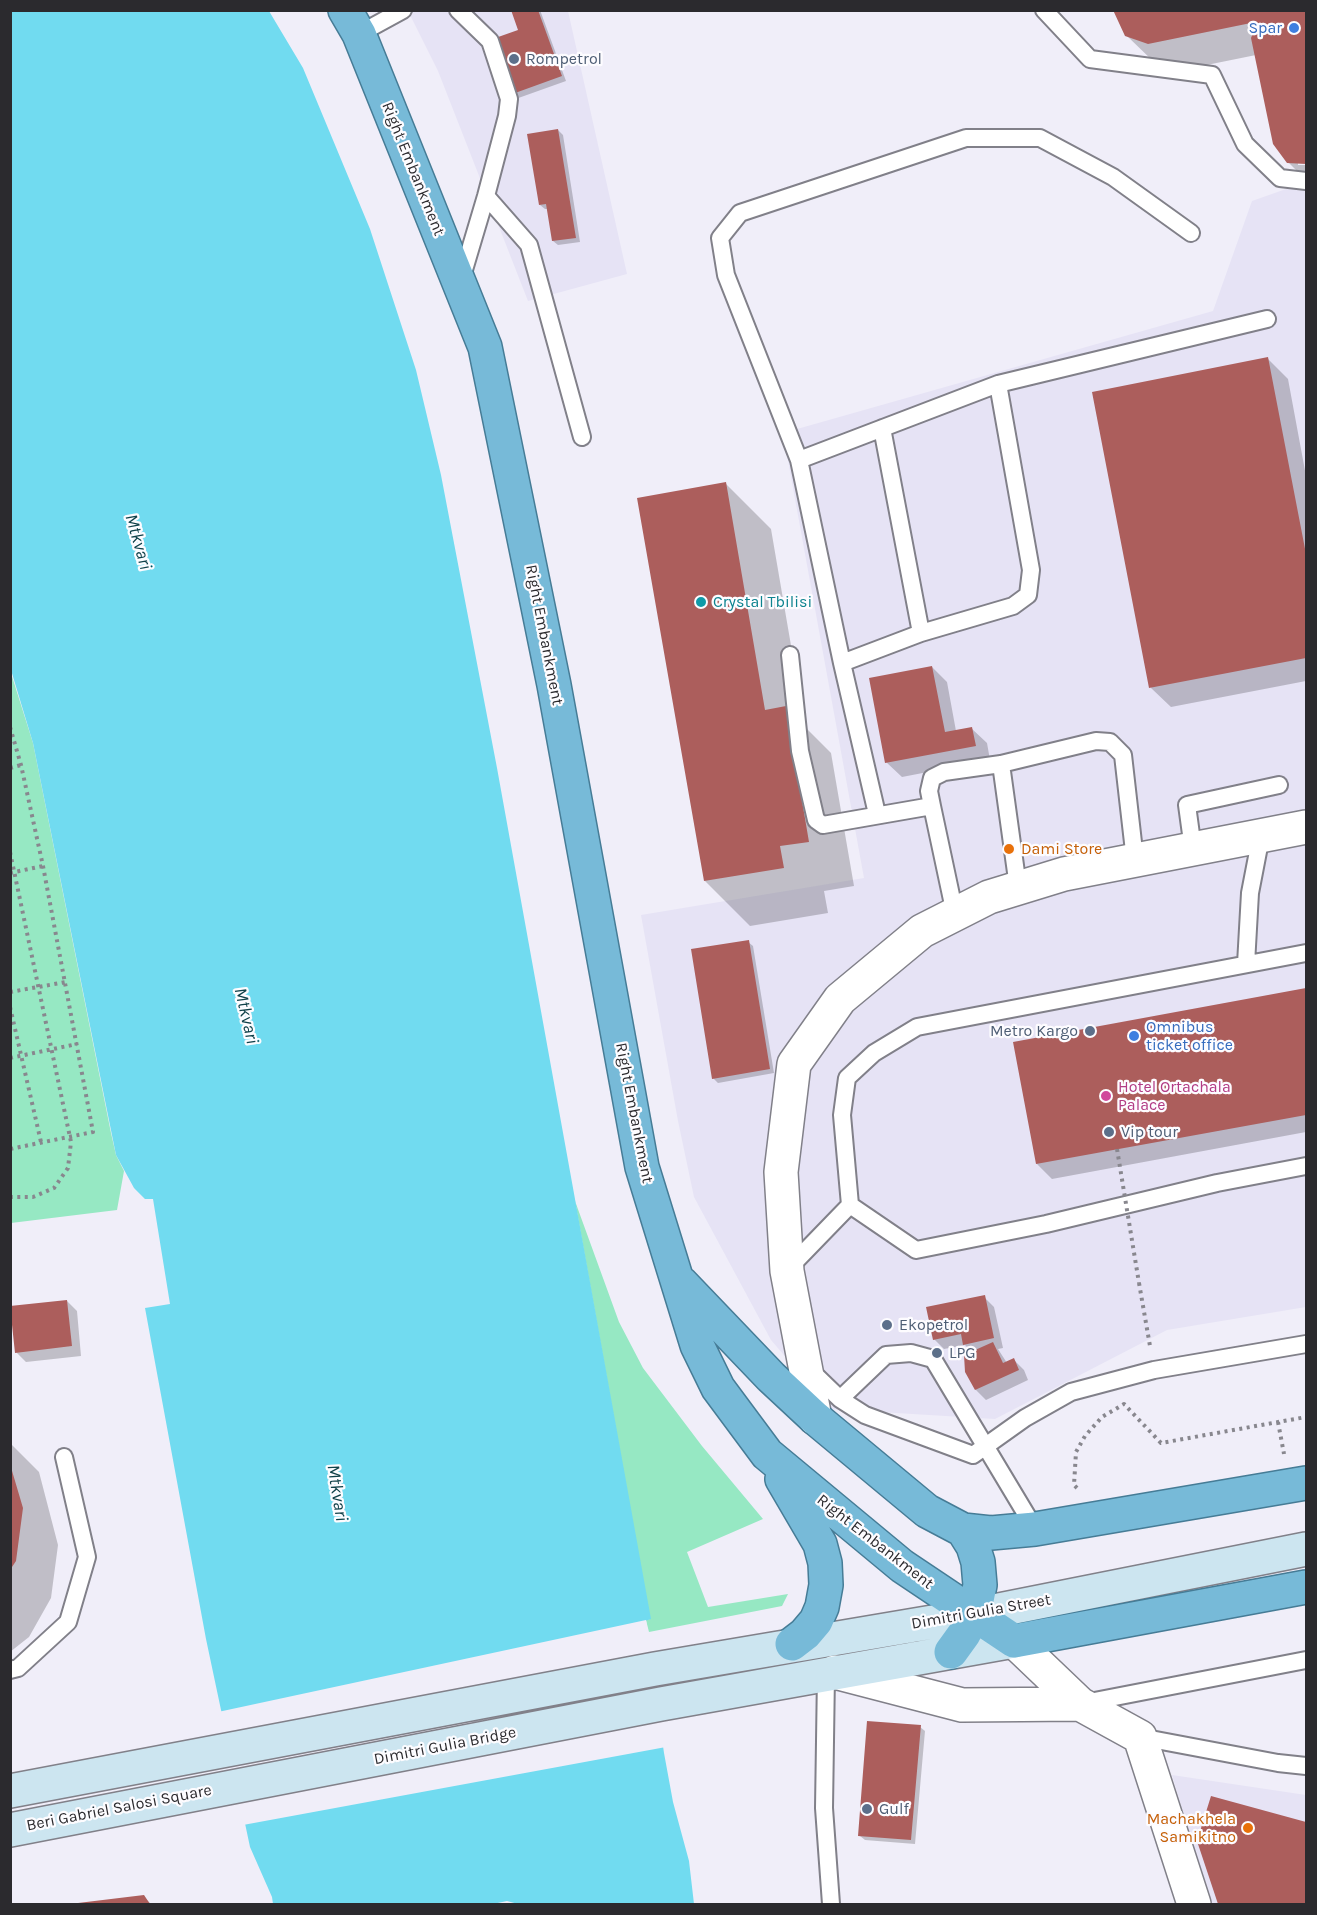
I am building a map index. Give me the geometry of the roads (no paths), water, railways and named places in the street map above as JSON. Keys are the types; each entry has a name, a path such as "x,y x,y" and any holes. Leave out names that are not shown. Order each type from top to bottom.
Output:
{"highway":[{"name":"Right Embankment","path":"352,22 485,346 557,696 642,1167 697,1345 718,1388 767,1454 902,1566 1014,1641"},
{"name":"Right Embankment","path":"678,1279 771,1377 827,1408 927,1511 963,1530"},
{"path":"767,1454 812,1528 820,1544 825,1563 826,1585 822,1607 816,1621 792,1644"},
{"path":"963,1530 991,1533 1035,1529 1306,1483"},
{"path":"951,1652 974,1615 980,1585 978,1562 973,1546 963,1530"},
{"name":"Dimitri Gulia Street","path":"1014,1641 1306,1587"}],"main road":[{"name":"Dimitri Gulia Street","path":"10,1791 655,1669 974,1615 1306,1549"},
{"name":"Dimitri Gulia Street","path":"662,1704 1014,1641"},
{"name":"Dimitri Gulia Bridge","path":"228,1787 662,1704"},
{"name":"Beri Gabriel Salosi Square","path":"10,1830 228,1787"}],"street":[{"path":"827,1408 805,1364 788,1280 781,1172 794,1064 840,999 922,931 989,897 1064,874 1306,827"},
{"path":"1014,1641 1080,1704 1140,1737 1194,1905"},
{"path":"830,1673 962,1705 1080,1704"}],"lane":[{"path":"352,22 403,10"},
{"path":"458,10 490,41 509,99 507,116 486,196 459,284"},
{"path":"1044,10 1090,59 1212,75 1245,144 1280,178 1306,181"},
{"path":"877,814 799,460 726,275 720,238 740,213 966,138 1040,138 1113,177 1191,233"},
{"path":"486,196 529,245 582,437"},
{"path":"799,460 998,384 1267,319"},
{"path":"842,663 921,633 1013,606 1028,595 1031,570 998,384"},
{"path":"882,429 921,633"},
{"path":"790,656 800,751 816,820 823,825 932,806"},
{"path":"955,914 929,791 932,778 944,772 1001,764 1096,741 1110,742 1123,755 1135,860"},
{"path":"1001,764 1018,887"},
{"path":"1193,849 1187,805 1279,785"},
{"path":"1246,964 1250,893 1261,836"},
{"path":"788,1280 850,1205 842,1115 848,1078 874,1053 917,1027 1306,953"},
{"path":"850,1205 916,1250 995,1235 1217,1183 1306,1166"},
{"path":"827,1408 865,1415 973,1455 1025,1418 1071,1392 1154,1370 1306,1344"},
{"path":"827,1408 886,1355 911,1353 933,1359 1035,1529"},
{"path":"10,1670 18,1668 68,1622 87,1557 64,1457"},
{"path":"1080,1704 1306,1660"},
{"path":"830,1673 824,1808 831,1905"},
{"path":"1140,1737 1278,1763 1306,1766"}],"water":[{"name":"Mtkvari","path":"10,11 269,11 303,68 370,229 416,370 441,475 497,768 651,1619 645,1621 664,1753 673,1802 689,1861 694,1904 518,1904 507,1901 493,1904 273,1904 250,1847 206,1639 145,1308 170,1304 153,1199 145,1199 134,1188 116,1155 33,743 11,670"}],"place":[{"name":"Spar","path":"1294,28"},
{"name":"Rompetrol","path":"514,59"},
{"name":"Crystal Tbilisi","path":"701,602"},
{"name":"Dami Store","path":"1009,849"},
{"name":"Metro Kargo","path":"1090,1031"},
{"name":"Omnibus ticket office","path":"1134,1036"},
{"name":"Hotel Ortachala Palace","path":"1106,1096"},
{"name":"Vip tour","path":"1109,1132"},
{"name":"Ekopetrol","path":"887,1325"},
{"name":"LPG","path":"937,1353"},
{"name":"Gulf","path":"867,1809"},
{"name":"Machakhela Samikitno","path":"1248,1828"}]}
